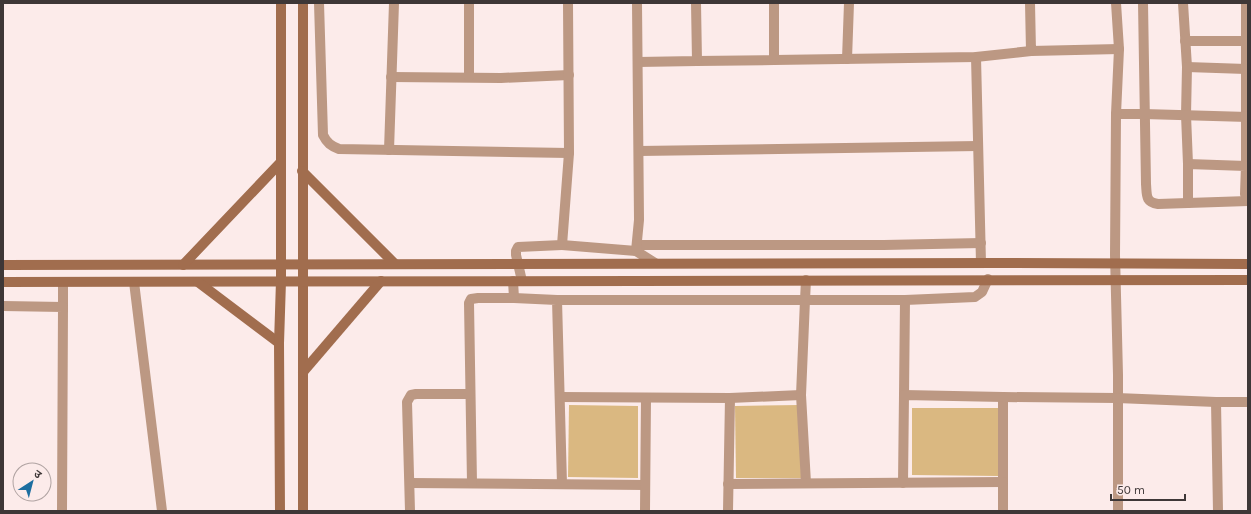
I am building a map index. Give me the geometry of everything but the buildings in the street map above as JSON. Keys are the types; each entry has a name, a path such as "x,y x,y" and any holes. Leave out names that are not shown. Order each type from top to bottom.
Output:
{"main road":[{"path":"280,511 279,343 281,281 281,3"},
{"path":"302,3 302,511"},
{"path":"183,265 281,162"},
{"path":"302,171 395,264"},
{"path":"3,265 655,263 1248,264"},
{"path":"3,282 988,279 1248,280"},
{"path":"303,372 381,281"},
{"path":"198,282 279,343"}],"street":[{"path":"319,3 323,135 331,146 339,149 569,153"},
{"path":"389,150 394,3"},
{"path":"469,3 469,78"},
{"path":"562,245 569,153 568,3"},
{"path":"636,248 639,220 637,3"},
{"path":"696,3 697,61"},
{"path":"774,3 774,60"},
{"path":"846,58 849,3"},
{"path":"1030,3 1031,51"},
{"path":"1116,3 1118,49 1115,263 1118,511"},
{"path":"1143,3 1146,184 1147,196 1149,200 1158,204 1248,201 1245,194 1247,117 1246,3"},
{"path":"1183,3 1187,67 1186,115 1188,203"},
{"path":"1185,41 1246,41"},
{"path":"638,62 976,57 1031,51 1118,49"},
{"path":"976,57 981,263"},
{"path":"1187,67 1246,69"},
{"path":"391,77 501,78 568,75"},
{"path":"1116,114 1247,117"},
{"path":"639,151 978,146"},
{"path":"1188,164 1246,166"},
{"path":"514,298 518,264 516,251 518,247 562,245 636,248 981,244"},
{"path":"636,248 655,263"},
{"path":"472,483 469,303 471,299 905,300 975,297 982,292 988,279"},
{"path":"806,280 801,395 806,483"},
{"path":"62,511 63,282"},
{"path":"134,282 162,511"},
{"path":"557,300 562,484"},
{"path":"904,483 905,300"},
{"path":"3,306 63,306"},
{"path":"410,511 408,399 411,395 416,394 470,394"},
{"path":"560,397 730,398 801,395"},
{"path":"904,395 1117,398 1248,402"},
{"path":"1003,397 1003,511"},
{"path":"645,511 646,398"},
{"path":"728,511 730,398"},
{"path":"1216,402 1218,511"},
{"path":"728,484 1003,482"},
{"path":"410,483 645,485"}],"shaded area":[{"path":"569,405 638,406 638,478 568,477"},
{"path":"800,405 801,478 736,478 735,406"},
{"path":"912,408 999,408 998,476 912,475"}]}
